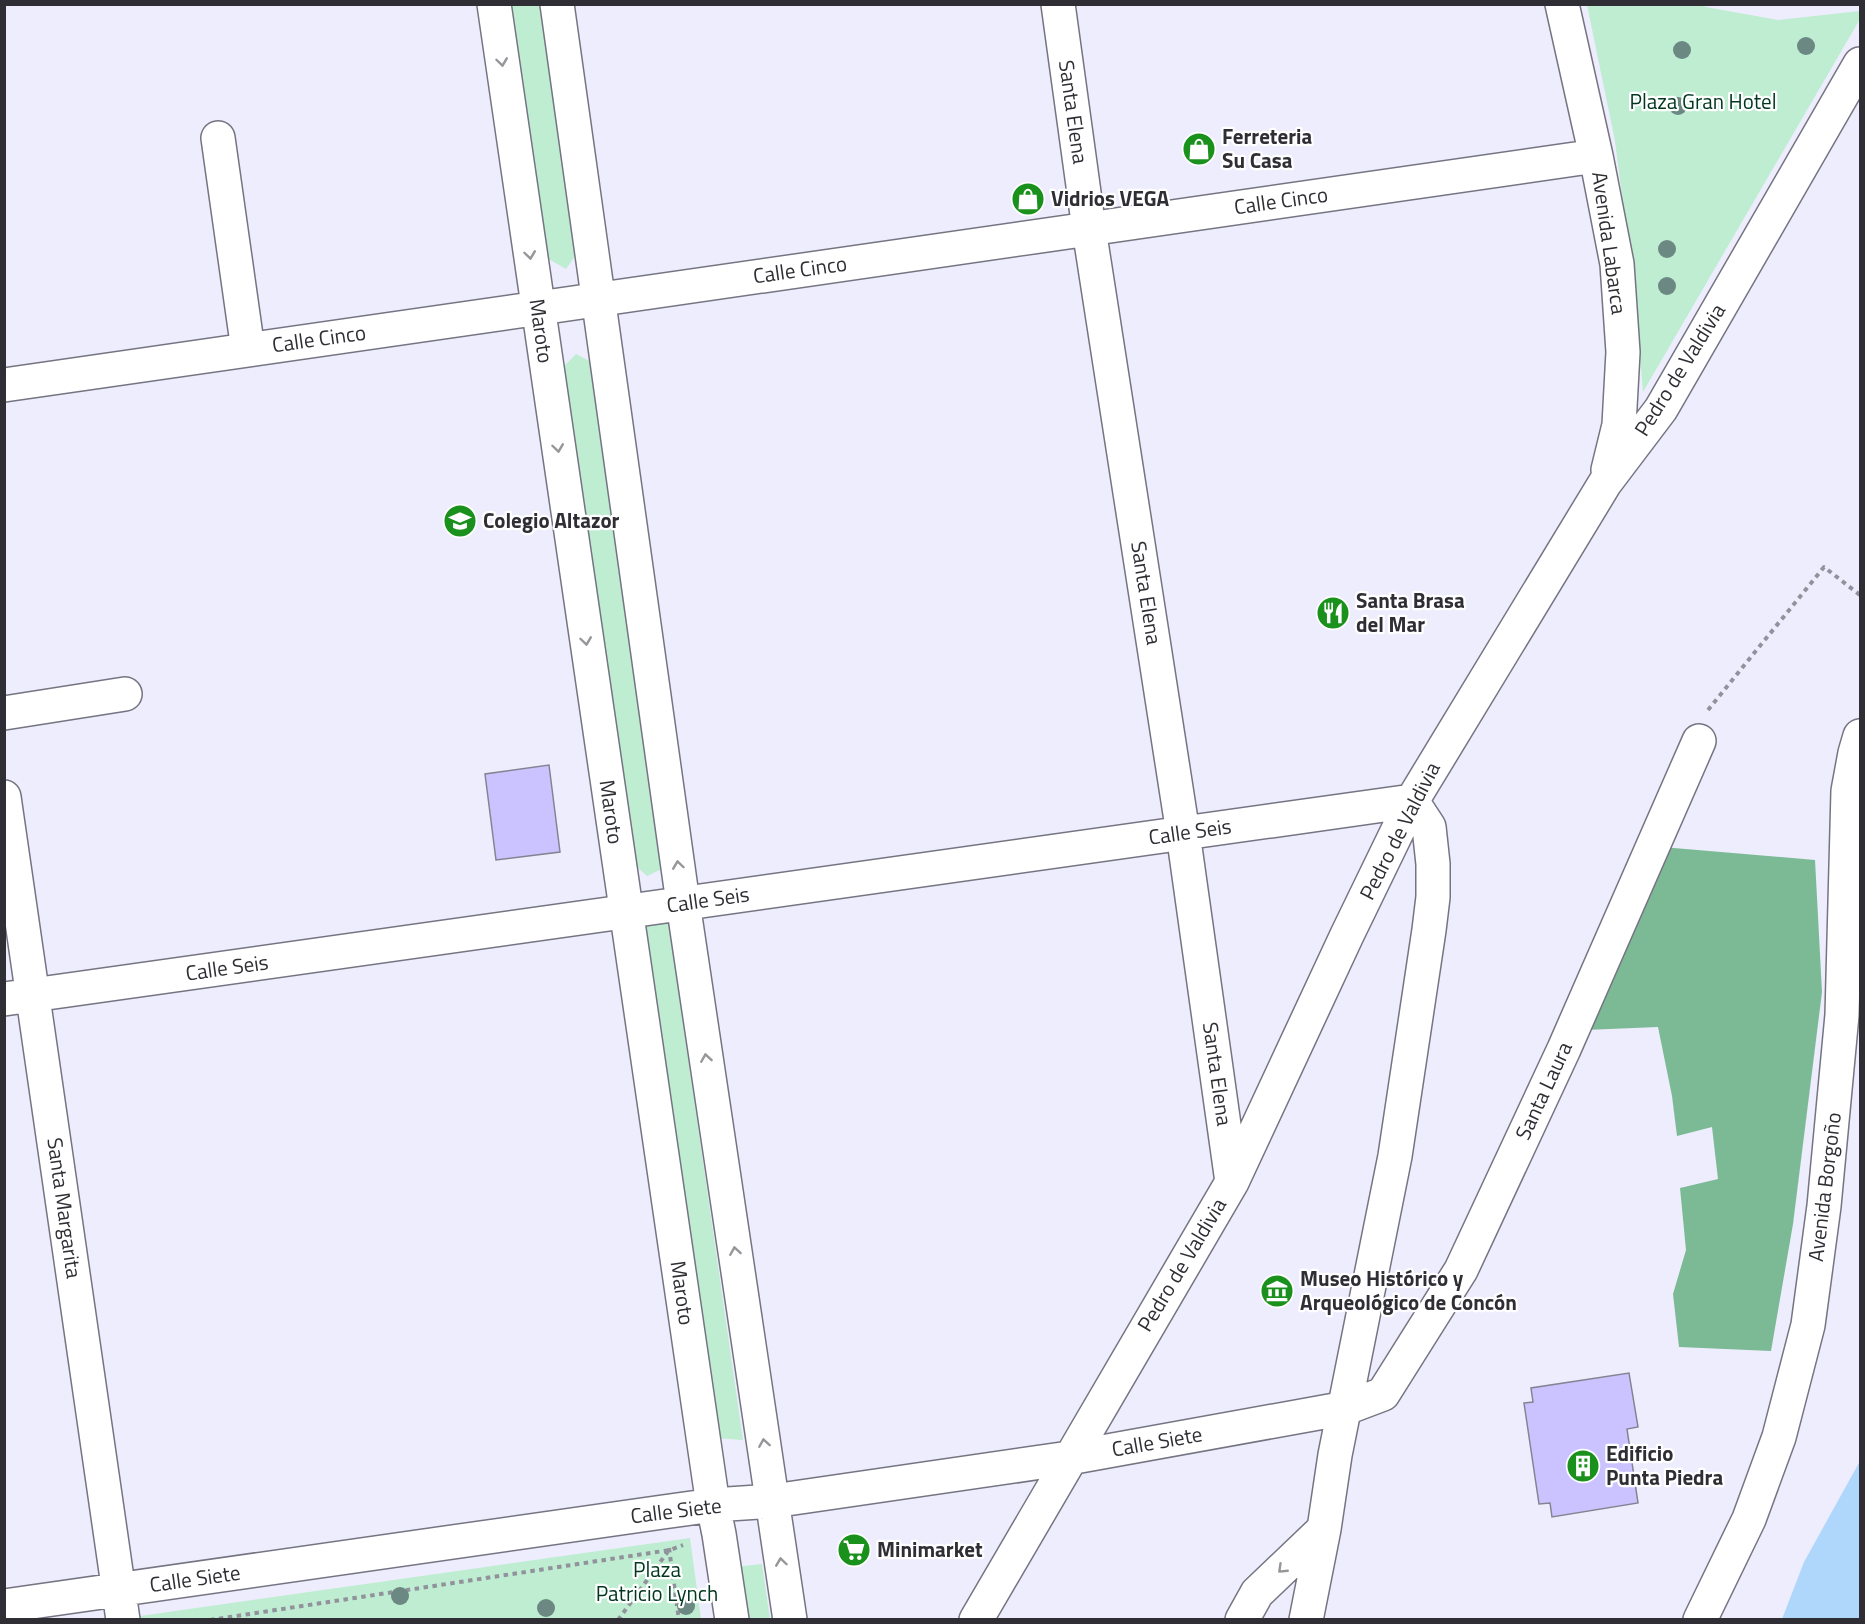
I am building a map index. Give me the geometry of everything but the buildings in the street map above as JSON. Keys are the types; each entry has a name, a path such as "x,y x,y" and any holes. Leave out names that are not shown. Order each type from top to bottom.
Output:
{"street":[{"name":"Maroto","path":"494,4 713,1505 732,1620"},
{"path":"557,4 683,903 790,1620"},
{"name":"Santa Elena","path":"1058,4 1089,229 1183,833 1232,1182"},
{"name":"Avenida Labarca","path":"1563,4 1617,264 1623,352 1619,425 1605,483"},
{"name":"Pedro de Valdivia","path":"976,1620 1232,1182 1412,801 1605,483 1661,409 1860,64"},
{"path":"218,138 248,350"},
{"name":"Calle Cinco","path":"4,385 1596,156"},
{"path":"4,713 126,694"},
{"name":"Avenida Borgoño","path":"1700,1620 1749,1519 1779,1437 1808,1325 1824,1206 1842,1015 1848,790 1860,736"},
{"name":"Santa Laura","path":"1346,1408 1383,1394 1461,1270 1564,1049 1699,741"},
{"name":"Santa Margarita","path":"4,797 19,997 121,1605"},
{"path":"1306,1620 1324,1529 1335,1455 1395,1156 1433,897 1433,864 1429,827 1412,801"},
{"name":"Calle Seis","path":"19,997 1412,801"},
{"name":"Calle Siete","path":"4,1606 121,1605 713,1505 773,1501 1069,1458 1346,1408"},
{"path":"1242,1620 1257,1593 1324,1529"}],"path":[{"path":"1699,741 1700,720 1824,567 1860,595"},
{"path":"210,1620 670,1550"},
{"path":"618,1620 670,1550"},
{"path":"670,1550 679,1620"}],"green space":[{"path":"508,5 543,5 578,252 566,269 545,257"},
{"name":"Plaza Gran Hotel","path":"1587,5 1702,5 1778,20 1860,11 1860,19 1643,392 1634,290 1615,141"},
{"path":"576,354 593,363 662,869 647,876 635,865 561,369"},
{"path":"1662,847 1815,860 1822,992 1793,1224 1771,1351 1679,1347 1673,1294 1686,1250 1680,1188 1718,1179 1712,1127 1677,1136 1672,1096 1658,1027 1585,1030"},
{"path":"667,911 743,1440 715,1438 638,923"},
{"name":"Plaza Patricio Lynch","path":"690,1538 701,1619 133,1620 133,1617"},
{"path":"762,1564 770,1619 742,1619 734,1567"}],"water":[{"path":"1860,1461 1860,1619 1782,1619 1804,1562"}],"place":[{"name":"Ferreteria Su Casa","path":"1199,149"},
{"name":"Vidrios VEGA","path":"1028,199"},
{"name":"Colegio Altazor","path":"460,521"},
{"name":"Santa Brasa del Mar","path":"1333,613"},
{"name":"Museo Histórico y Arqueológico de Concón","path":"1277,1291"},
{"name":"Edificio Punta Piedra","path":"1583,1466"},
{"name":"Minimarket","path":"854,1550"}]}
